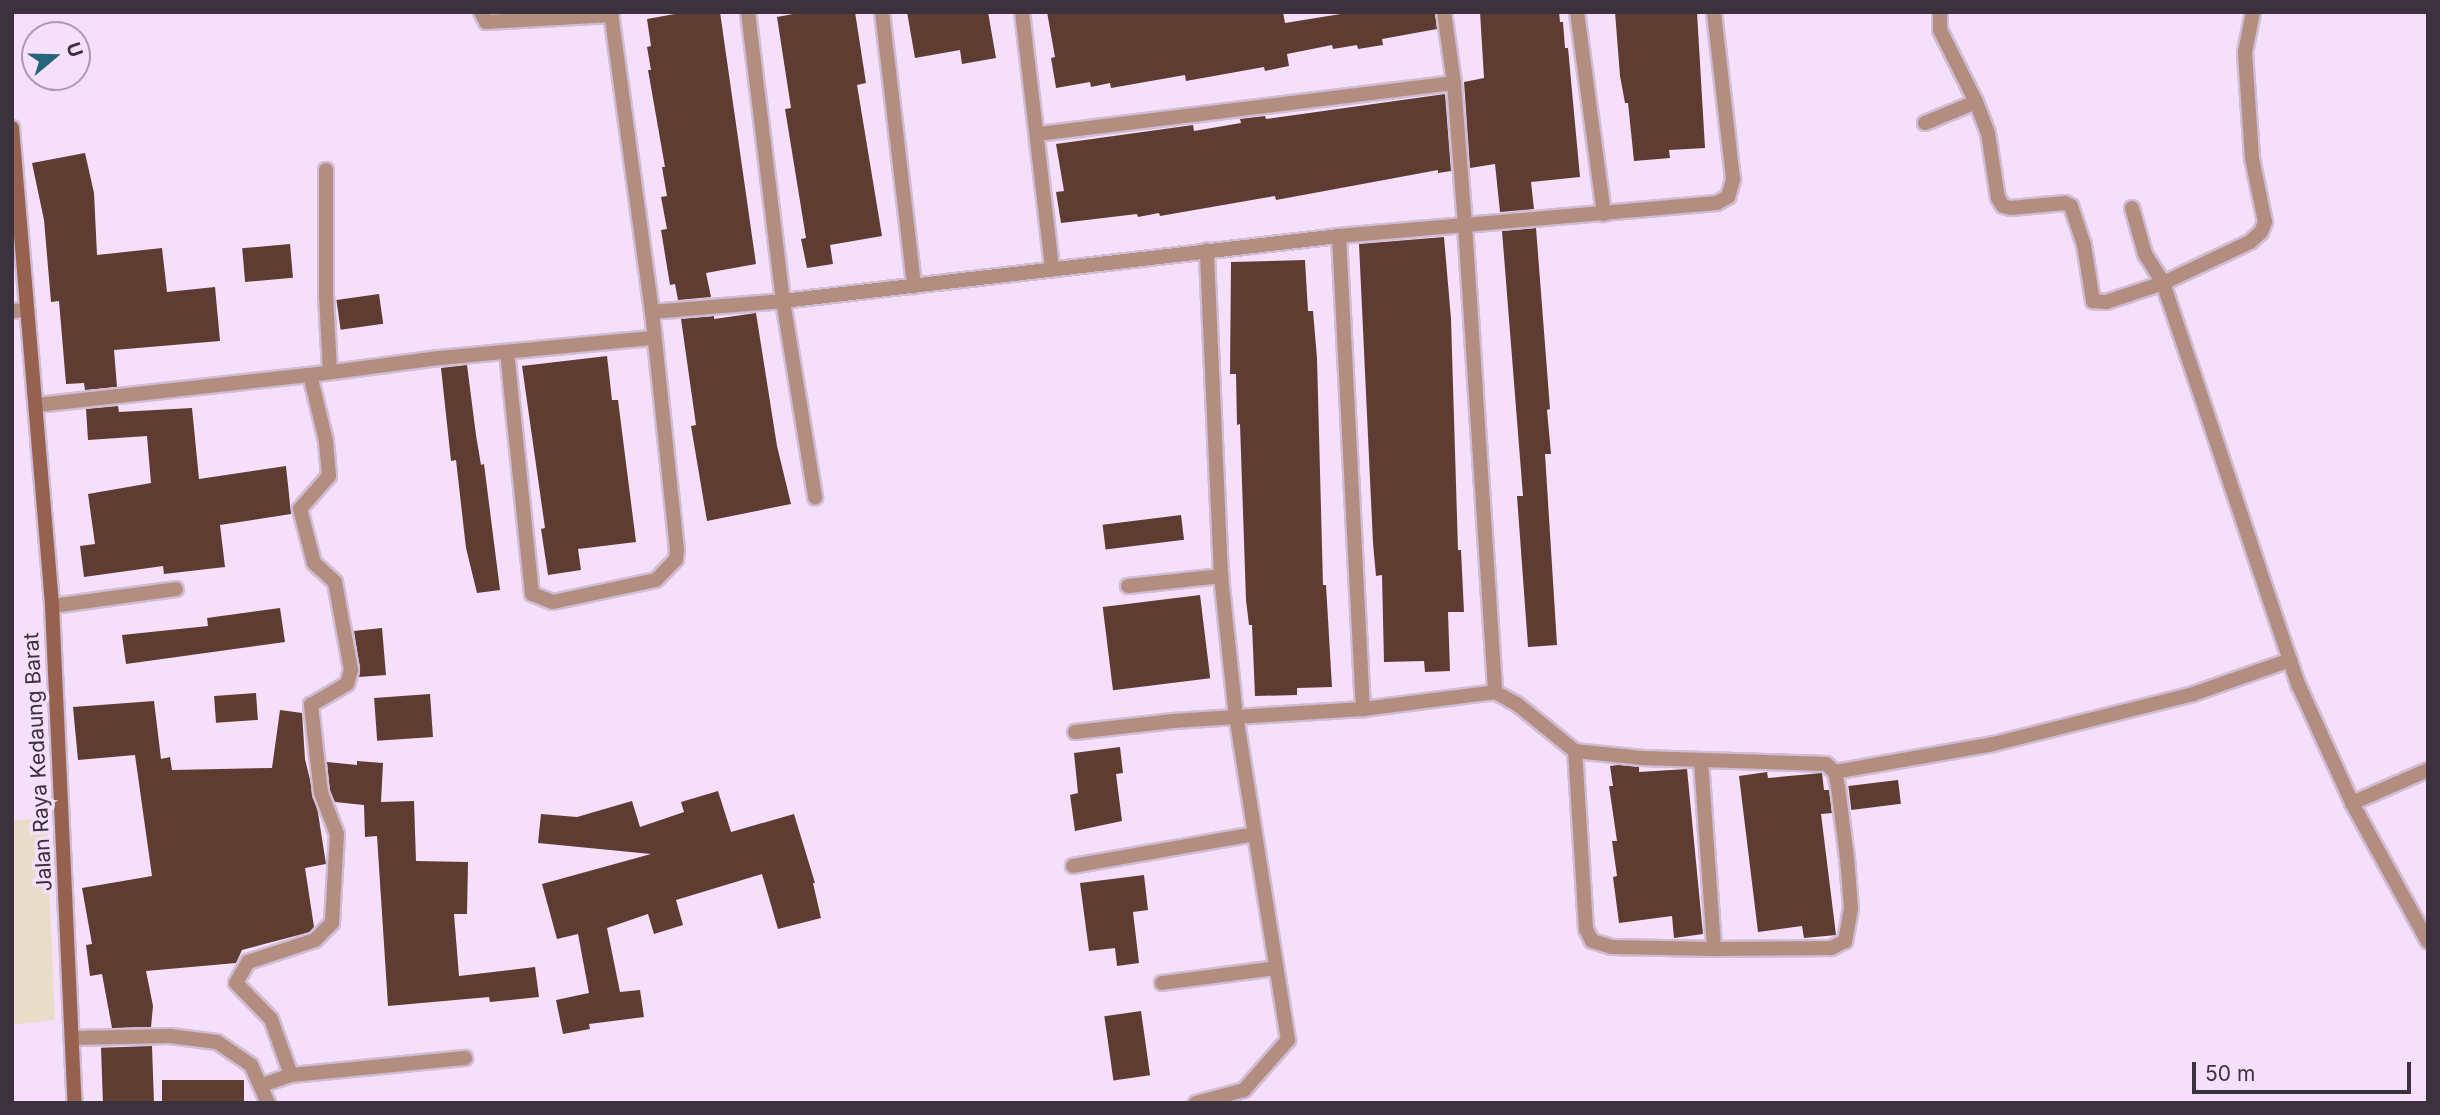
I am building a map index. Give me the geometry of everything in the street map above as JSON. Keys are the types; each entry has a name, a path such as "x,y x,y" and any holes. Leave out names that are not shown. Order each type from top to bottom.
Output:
{"street":[{"path":"481,12 486,22 611,13 652,312 676,559 656,580 553,602 532,594 528,582 508,352"},
{"path":"748,12 783,301 815,497"},
{"path":"882,12 914,286"},
{"path":"1022,12 1052,269"},
{"path":"1444,12 1454,83 1465,225 1495,692"},
{"path":"1577,12 1604,214"},
{"path":"652,312 783,301 1339,236 1717,203 1728,197 1732,179 1714,12"},
{"path":"1940,12 1940,30 1976,102 1988,134 1998,198 2003,206 2011,208 2065,203 2071,206 2084,246 2093,301 2106,302 2163,284 2250,242 2260,232 2265,222 2252,158 2245,52 2253,12"},
{"path":"1038,134 1454,83"},
{"path":"1925,123 1976,102"},
{"name":"Jalan Raya Kedaung Barat","path":"12,128 52,606 75,1103"},
{"path":"326,170 326,295 330,372"},
{"path":"2132,208 2145,254 2163,284 2290,660 2352,803 2428,942"},
{"path":"1339,236 1363,709"},
{"path":"1196,1103 1244,1090 1287,1044 1236,717 1221,576 1207,250"},
{"path":"12,311 27,310"},
{"path":"37,405 653,338"},
{"path":"291,1075 271,1019 236,983 248,962 315,940 332,923 337,834 321,793 312,705 347,684 351,670 335,582 314,563 300,509 329,475 326,441 310,375"},
{"path":"1128,586 1221,576"},
{"path":"52,606 176,589"},
{"path":"1835,772 1993,744 2097,719 2193,694 2290,660"},
{"path":"1075,732 1236,717 1363,709 1495,692 1517,704 1575,751 1701,761 1816,762 1832,768 1835,772 1851,908 1845,941 1831,948 1714,949 1612,947 1592,942 1587,936 1575,751"},
{"path":"1701,761 1714,949"},
{"path":"2352,803 2428,770"},
{"path":"1073,866 1254,834"},
{"path":"1162,983 1276,968"},
{"path":"72,1038 170,1036 217,1042 251,1065 268,1103"},
{"path":"262,1085 291,1075 465,1058"}],"shaded area":[{"path":"46,818 55,1020 12,1025 12,821"}],"building":[{"path":"686,12 720,12 756,264 706,273 711,297 678,300 675,284 670,285 661,230 667,229 661,197 667,196 662,167 665,167 648,70 651,70 647,47 651,46 647,19"},
{"path":"804,12 855,12 866,83 857,85 882,236 830,245 833,264 807,268 801,239 806,238 785,109 791,108 777,17"},
{"path":"907,12 988,12 996,58 962,64 960,50 915,58"},
{"path":"1047,12 1283,12 1285,23 1353,12 1435,12 1437,29 1382,39 1383,45 1333,49 1332,45 1287,54 1289,66 1265,71 1264,67 1186,81 1185,75 1111,88 1110,83 1091,87 1090,82 1056,88 1051,58 1055,57"},
{"path":"1480,12 1559,12 1560,22 1563,22 1565,48 1568,48 1580,177 1531,182 1534,209 1500,212 1495,164 1470,168 1464,82 1484,78"},
{"path":"1615,12 1697,12 1705,148 1669,150 1670,158 1634,161 1628,103 1625,103 1620,76"},
{"path":"1445,94 1451,171 1438,173 1438,170 1276,200 1275,196 1160,216 1159,213 1138,217 1137,214 1061,223 1056,192 1064,191 1056,144 1193,125 1194,131 1241,123 1240,119 1265,116 1266,119"},
{"path":"85,153 94,193 97,255 162,248 167,292 215,287 220,341 114,350 117,387 85,390 84,383 66,384 59,301 51,302 44,220 32,163"},
{"path":"1536,228 1550,409 1547,410 1551,454 1545,454 1557,645 1528,647 1517,496 1523,496 1502,231"},
{"path":"1444,237 1451,319 1458,550 1461,550 1464,612 1448,612 1450,671 1425,672 1424,661 1384,662 1382,575 1376,576 1373,543 1359,244"},
{"path":"290,244 293,278 245,282 242,248"},
{"path":"1305,260 1308,311 1313,311 1317,358 1323,585 1326,585 1332,687 1297,688 1297,695 1255,696 1252,625 1249,625 1246,600 1240,424 1237,425 1236,374 1230,374 1231,262"},
{"path":"379,294 383,324 341,330 336,300"},
{"path":"756,313 777,446 791,504 707,521 691,426 696,425 681,319 714,316 714,319"},
{"path":"607,356 612,400 618,400 636,542 578,549 581,570 548,575 541,529 545,528 522,366"},
{"path":"467,365 481,465 484,464 500,590 477,593 466,548 456,460 451,461 441,368"},
{"path":"118,406 119,412 192,408 199,479 286,466 291,514 220,525 225,567 164,574 163,566 84,577 80,546 95,544 88,494 151,483 147,436 88,440 86,409"},
{"path":"1181,515 1184,540 1106,549 1103,525"},
{"path":"1200,595 1210,678 1113,690 1103,607"},
{"path":"280,608 285,642 126,664 122,635 208,626 207,618"},
{"path":"382,628 386,675 359,677 354,631"},
{"path":"256,693 258,720 216,723 214,696"},
{"path":"430,694 433,737 377,741 374,698"},
{"path":"154,701 161,759 170,757 172,770 272,768 280,710 302,713 305,759 318,813 326,864 305,868 314,927 310,932 242,950 236,963 146,971 153,1006 151,1027 112,1028 102,974 90,976 86,945 92,944 82,888 152,876 135,755 78,760 73,707"},
{"path":"1120,747 1123,773 1116,774 1122,821 1075,831 1070,795 1078,793 1074,753"},
{"path":"357,761 383,763 381,802 414,801 416,861 468,862 467,914 454,914 459,976 535,967 539,997 490,1002 489,997 388,1006 377,836 365,837 364,805 335,802 330,791 327,762 357,765"},
{"path":"1610,766 1639,767 1639,772 1687,769 1703,934 1674,938 1672,916 1619,923 1612,841 1617,841 1609,786 1613,786"},
{"path":"1767,772 1768,778 1822,773 1824,790 1829,790 1832,813 1821,814 1836,935 1804,938 1802,926 1758,932 1739,776"},
{"path":"1898,780 1901,804 1851,810 1848,786"},
{"path":"718,791 731,832 794,814 815,883 821,918 778,929 762,874 676,900 683,925 654,934 648,914 607,928 620,992 640,990 644,1017 589,1024 590,1029 563,1034 556,1000 589,993 578,934 557,939 542,884 651,854 538,843 541,814 577,817 632,801 640,827 684,812 681,802"},
{"path":"1144,875 1148,910 1133,912 1139,963 1117,966 1115,948 1089,951 1080,883"},
{"path":"1141,1011 1150,1075 1113,1081 1104,1016"},
{"path":"152,1046 154,1103 103,1103 101,1048"},
{"path":"162,1080 244,1080 244,1103 162,1103"}]}
